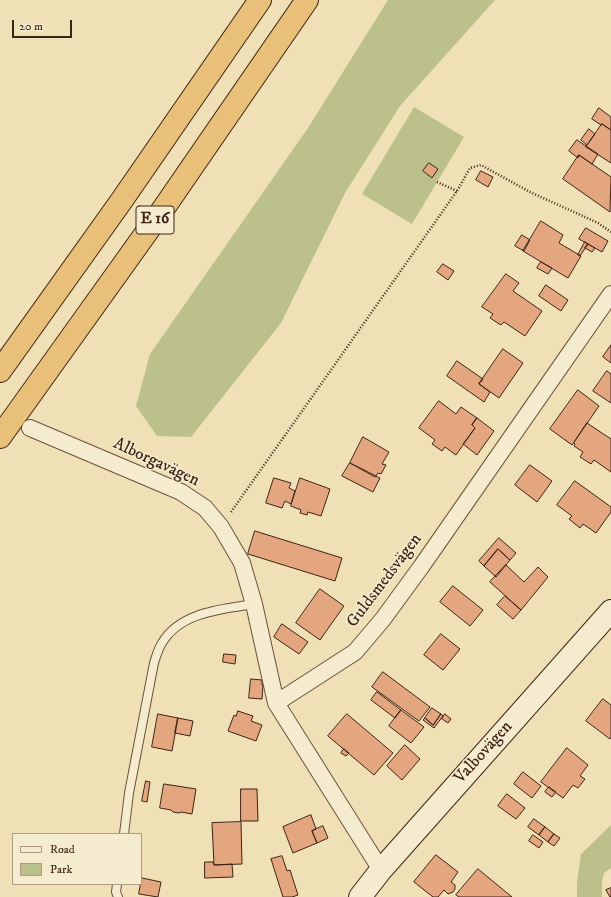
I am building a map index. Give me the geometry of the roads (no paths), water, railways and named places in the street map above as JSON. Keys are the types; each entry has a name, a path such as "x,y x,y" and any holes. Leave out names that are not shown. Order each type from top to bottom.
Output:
{"highway":[{"name":"E 16","path":"0,371 122,200 260,0"},
{"name":"E 16","path":"0,437 159,215 307,0"}],"main road":[{"name":"Valbovägen","path":"360,897 380,870 611,611"}],"street":[{"name":"Guldsmedsvägen","path":"276,702 355,652 383,619 466,503 611,294"},
{"name":"Alborgavägen","path":"30,428 181,492 205,508 221,527 242,563 254,604 276,702"},
{"path":"276,702 380,870"}],"lane":[{"path":"124,833 129,793 154,663 161,643 173,628 190,618 212,611 254,604"},
{"path":"117,885 116,892 118,897"}]}
